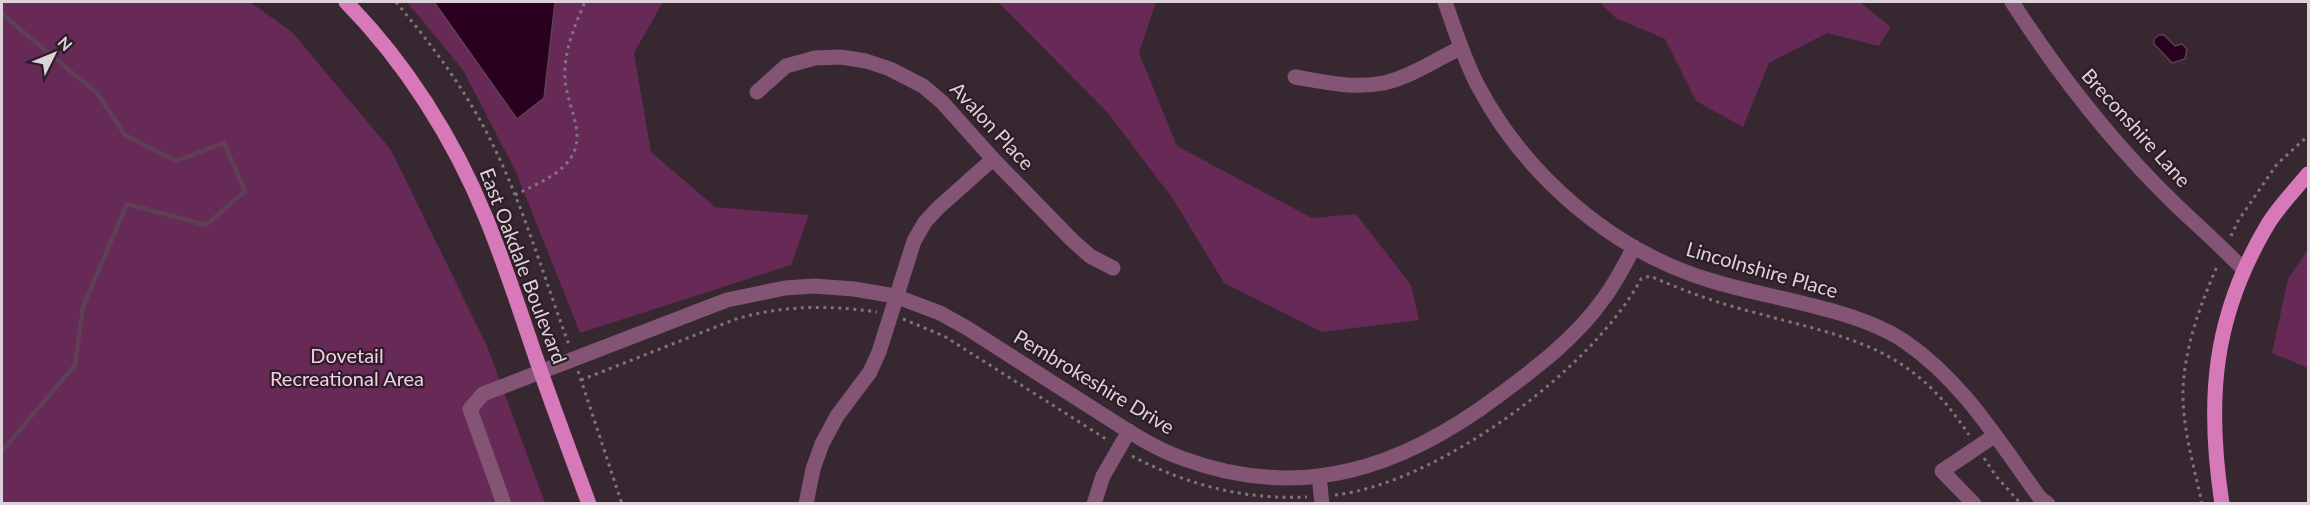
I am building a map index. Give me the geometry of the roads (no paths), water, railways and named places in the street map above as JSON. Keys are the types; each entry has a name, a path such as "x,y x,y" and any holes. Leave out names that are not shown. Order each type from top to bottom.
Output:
{"main road":[{"name":"East Oakdale Boulevard","path":"346,2 382,42 412,83 464,170 500,253 589,504"},
{"path":"2222,504 2216,454 2214,388 2224,323 2244,270 2269,223 2308,174"}],"street":[{"name":"Lincolnshire Place","path":"1445,2 1460,48 1478,86 1500,123 1531,162 1576,207 1634,247 1671,266 1708,280 1809,305 1858,320 1902,341 1944,373 1971,401 2040,498 2048,504"},
{"name":"Breconshire Lane","path":"2012,2 2070,86 2121,147 2174,204 2244,270"},
{"path":"1295,77 1338,85 1362,86 1384,83 1402,77 1460,48"},
{"name":"Avalon Place","path":"757,92 793,62 815,58 832,57 866,61 890,69 933,94 1072,240 1090,256 1113,268"},
{"path":"806,504 813,469 822,444 837,416 870,372 879,352 914,242 925,222 993,159"},
{"name":"Pembrokeshire Drive","path":"504,504 470,409 483,394 727,300 756,293 814,286 854,289 895,297 940,313 1129,431 1182,459 1211,468 1269,478 1319,476 1369,466 1407,453 1439,436 1482,409 1530,372 1590,316 1605,298 1634,247"},
{"path":"1094,504 1103,476 1129,431"},
{"path":"1974,504 1942,471 1994,436"},
{"path":"1319,476 1322,500"}],"waterway":[{"path":"2,14 97,93 125,135 176,161 224,143 245,191 206,225 127,204 83,307 75,365 2,451"}],"park label":[{"name":"Dovetail Recreational Area","path":"347,368"}]}
